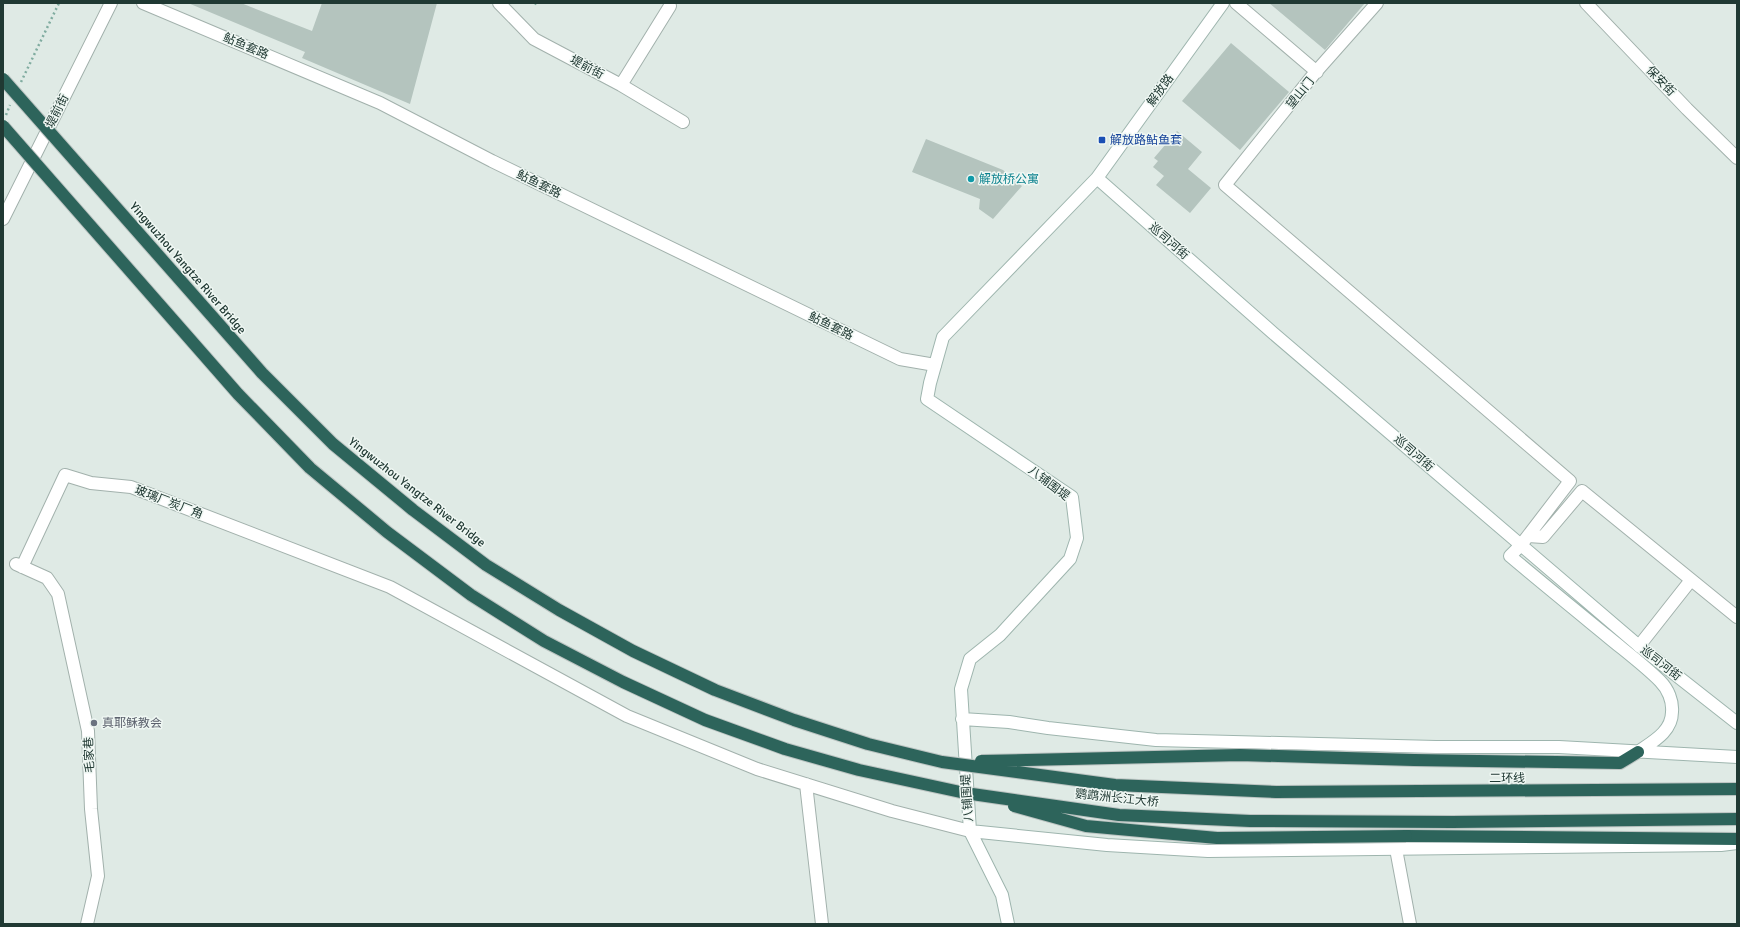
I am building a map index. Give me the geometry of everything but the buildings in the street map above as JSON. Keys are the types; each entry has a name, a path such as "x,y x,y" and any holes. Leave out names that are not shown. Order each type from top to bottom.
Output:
{"highway":[{"name":"鹦鹉洲长江大桥","path":"3,79 262,373 333,444 413,510 480,560 565,614 633,651 715,690 794,720 868,744 942,762 1115,785 1276,792"},
{"path":"3,126 233,388 310,468 387,532 471,595 544,641 623,682 705,720 785,749 859,770 965,793 1093,827 1217,838 1406,836 1737,838"},
{"path":"942,762 1240,755 1414,760 1620,763 1638,752"},
{"name":"二环线","path":"1276,792 1737,790"},
{"name":"鹦鹉洲长江大桥","path":"965,793 1119,815 1250,821 1452,822 1737,819"}],"street":[{"name":"堤前街","path":"3,219 111,3"},
{"name":"鲇鱼套路","path":"142,3 380,103 499,164 900,359 935,365"},
{"name":"堤前街","path":"498,3 534,39 621,85 683,122"},
{"name":"解放路","path":"1096,178 1223,3"},
{"path":"1236,3 1317,72"},
{"name":"望山门","path":"1377,3 1317,72 1225,184 1570,481 1525,540"},
{"name":"保安街","path":"1586,3 1687,109 1737,158"},
{"path":"621,85 670,6"},
{"name":"八铺围堤","path":"1008,924 1002,895 970,831 961,690 970,659 1000,635 1070,559 1077,538 1076,519 1072,497 927,399 943,337 1096,178"},
{"name":"巡司河街","path":"1096,178 1273,333 1525,540 1639,646 1737,723"},
{"name":"玻璃厂炭厂角","path":"19,566 65,475 91,482 131,487 390,587 627,716 757,769 806,784"},
{"path":"1638,752 1661,736 1670,722 1672,704 1666,688 1635,659 1510,556 1525,540 1543,537 1582,491 1737,617"},
{"name":"毛家巷","path":"19,566 47,578 58,594 88,731 91,809 98,876 87,924"},
{"path":"1639,646 1691,580"},
{"path":"962,719 1008,722 1156,740 1436,747 1559,747 1737,757"},
{"path":"822,924 806,784 892,810 970,831 1106,845 1208,851 1720,845 1737,843"},
{"path":"1396,849 1410,924"}],"path":[{"path":"19,86 59,3"},
{"path":"535,3 538,6"},
{"path":"3,121 13,100"}],"place":[{"name":"解放路鲇鱼套","path":"1102,140"},
{"name":"解放桥公寓","path":"971,179"},
{"name":"真耶稣教会","path":"94,723"}]}
